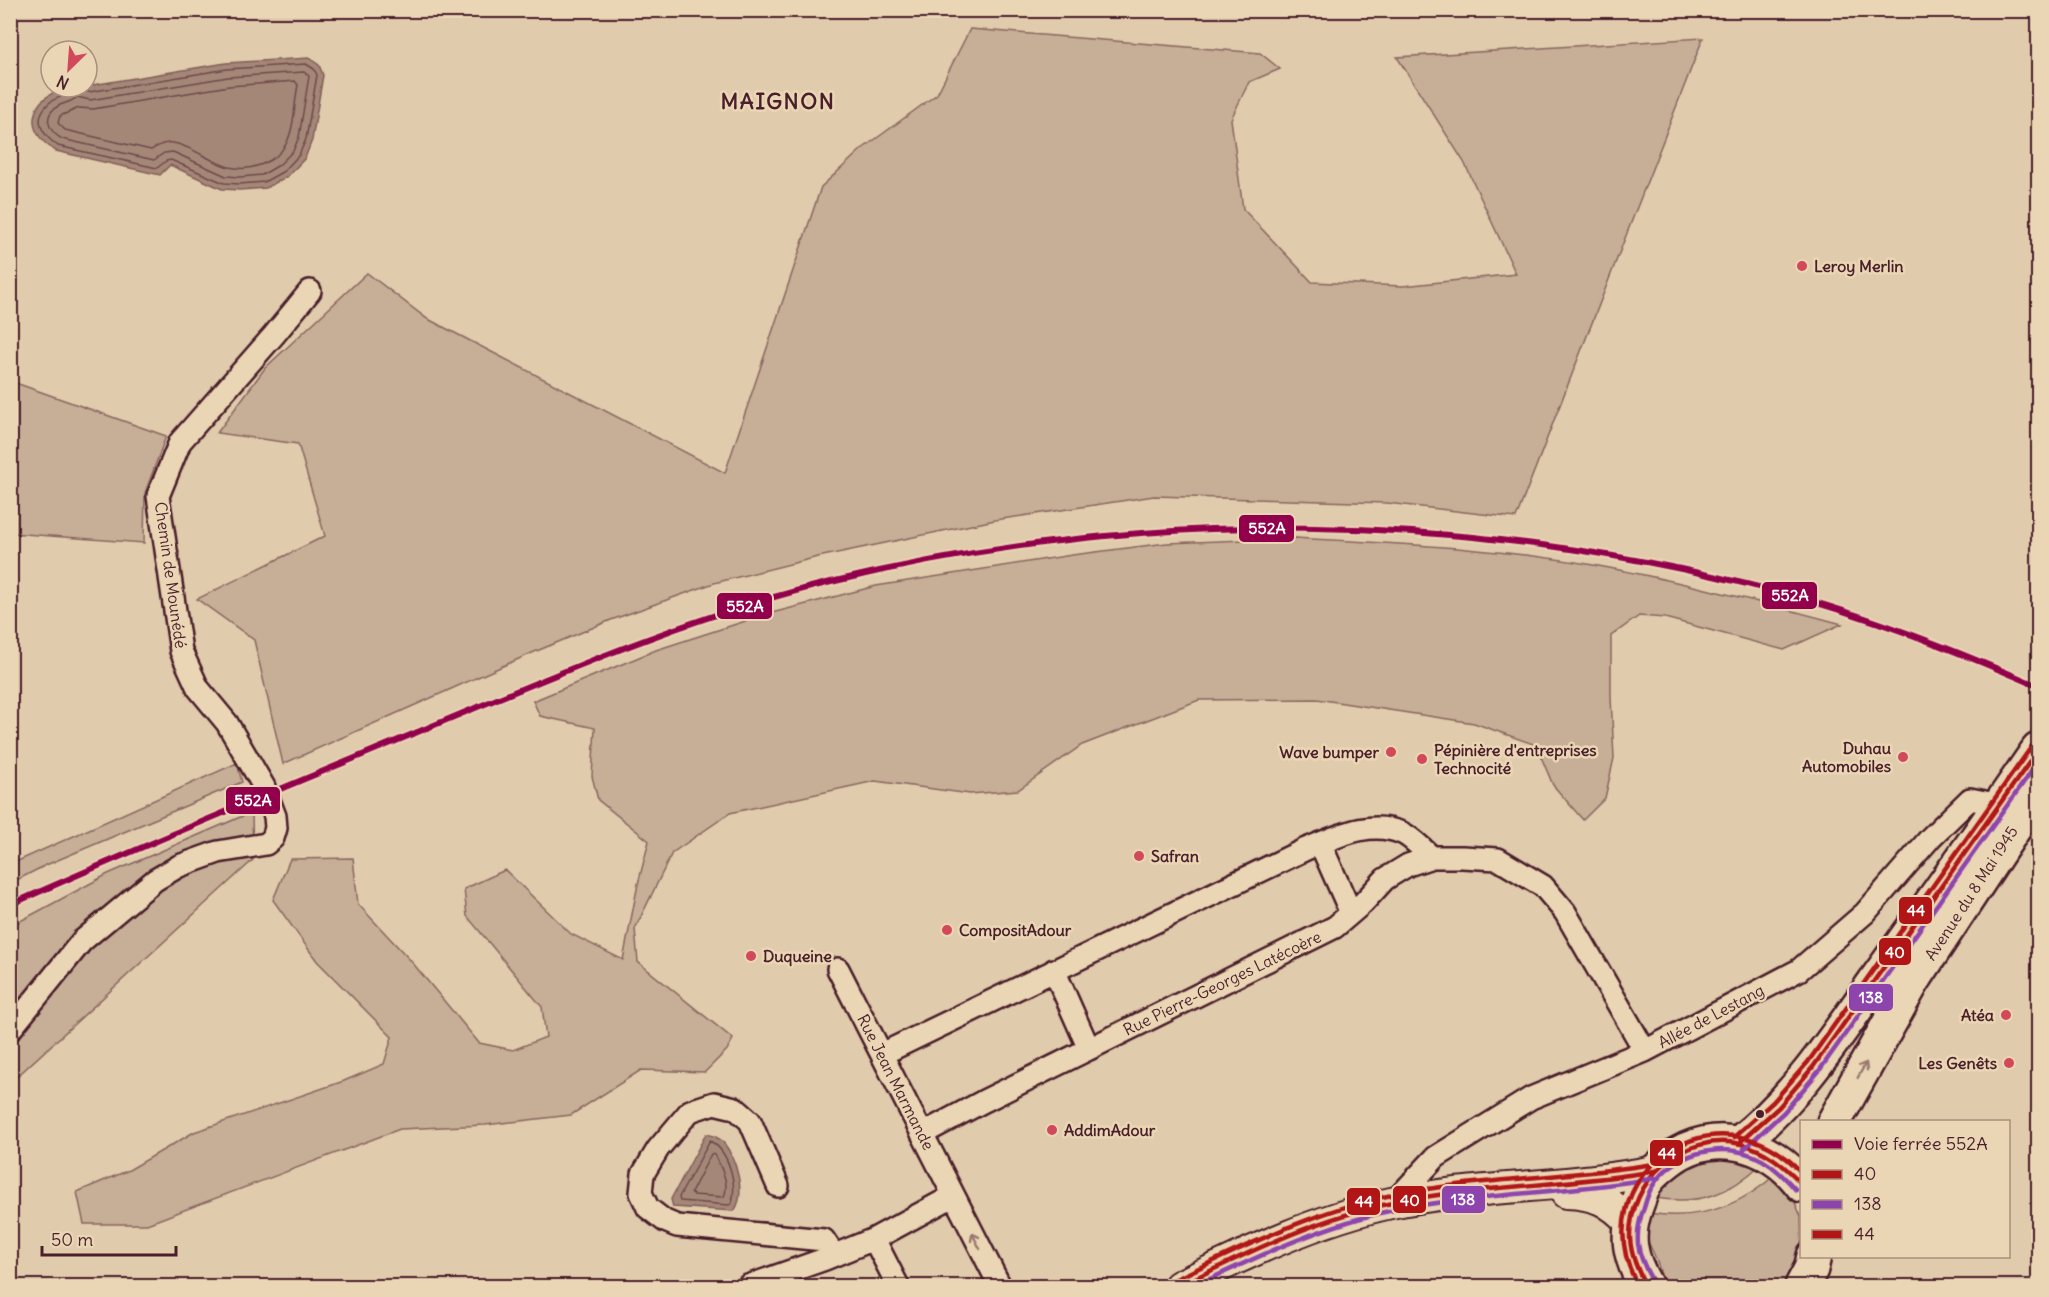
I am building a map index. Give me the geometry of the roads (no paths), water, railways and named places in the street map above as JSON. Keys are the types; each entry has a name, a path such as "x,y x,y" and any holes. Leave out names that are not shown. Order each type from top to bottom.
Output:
{"main road":[{"name":"Avenue du 8 Mai 1945","path":"1835,1120 1913,981 2026,802 2038,750"},
{"name":"Avenue du 8 Mai 1945","path":"1739,1143 1761,1126 1798,1088 2026,802"},
{"path":"1637,1281 1631,1253 1630,1222 1645,1183 1655,1171 1679,1152 1708,1143 1739,1143 1766,1152 1790,1169 1800,1182"},
{"path":"1179,1287 1313,1226 1351,1213 1393,1203 1476,1192 1612,1179 1655,1171"},
{"path":"1476,1192 1580,1193 1605,1200 1630,1222"}],"street":[{"name":"Chemin de Mounédé","path":"10,1030 82,941 155,880 179,866 218,852 266,844 273,838 276,828 275,816 264,787 227,723 198,688 181,651 158,496 180,442 310,291"},
{"name":"Allée de Lestang","path":"1393,1203 1436,1157 1531,1098 1644,1051 1799,970 1865,913 1931,837 1970,799 2026,802"},
{"path":"882,1054 1243,879 1320,843 1354,830 1375,827 1403,833 1432,857"},
{"path":"1320,843 1351,913"},
{"name":"Rue Pierre-Georges Latécoère","path":"922,1134 1335,927 1385,879 1408,865 1432,857 1498,860 1543,886 1565,912 1644,1051"},
{"name":"Rue Jean Marmande","path":"838,969 1000,1287"},
{"path":"1054,970 1089,1049"},
{"path":"778,1186 750,1121 735,1108 714,1103 690,1111 658,1149 643,1174 641,1193 648,1208 665,1221 677,1226 824,1240 834,1255"},
{"path":"748,1287 825,1260 874,1239 953,1196"},
{"path":"874,1239 898,1287"}],"water":[{"path":"309,58 319,65 323,75 312,140 305,158 288,176 266,188 222,189 170,165 160,175 56,151 39,137 36,131 34,118 40,103 45,99 99,99 99,84 226,63"},
{"path":"706,1134 715,1136 723,1142 736,1166 740,1195 734,1211 673,1207 671,1199"}],"rail line":[{"name":"552A","path":"10,905 168,836 579,665 678,628 780,595 831,582 949,557 1067,540 1186,530 1305,528 1424,533 1543,545 1661,565 1811,601 1910,634 2038,686"}],"place":[{"name":"Leroy Merlin","path":"1802,266"},
{"name":"Wave bumper","path":"1391,752"},
{"name":"Duhau Automobiles","path":"1903,757"},
{"name":"Pépinière d'entreprises Technocité","path":"1422,759"},
{"name":"Safran","path":"1139,856"},
{"name":"CompositAdour","path":"947,930"},
{"name":"Duqueine","path":"751,956"},
{"name":"Atéa","path":"2006,1015"},
{"name":"Les Genêts","path":"2009,1063"},
{"name":"AddimAdour","path":"1052,1130"}],"district":[{"name":"MAIGNON","path":"778,101"}]}
